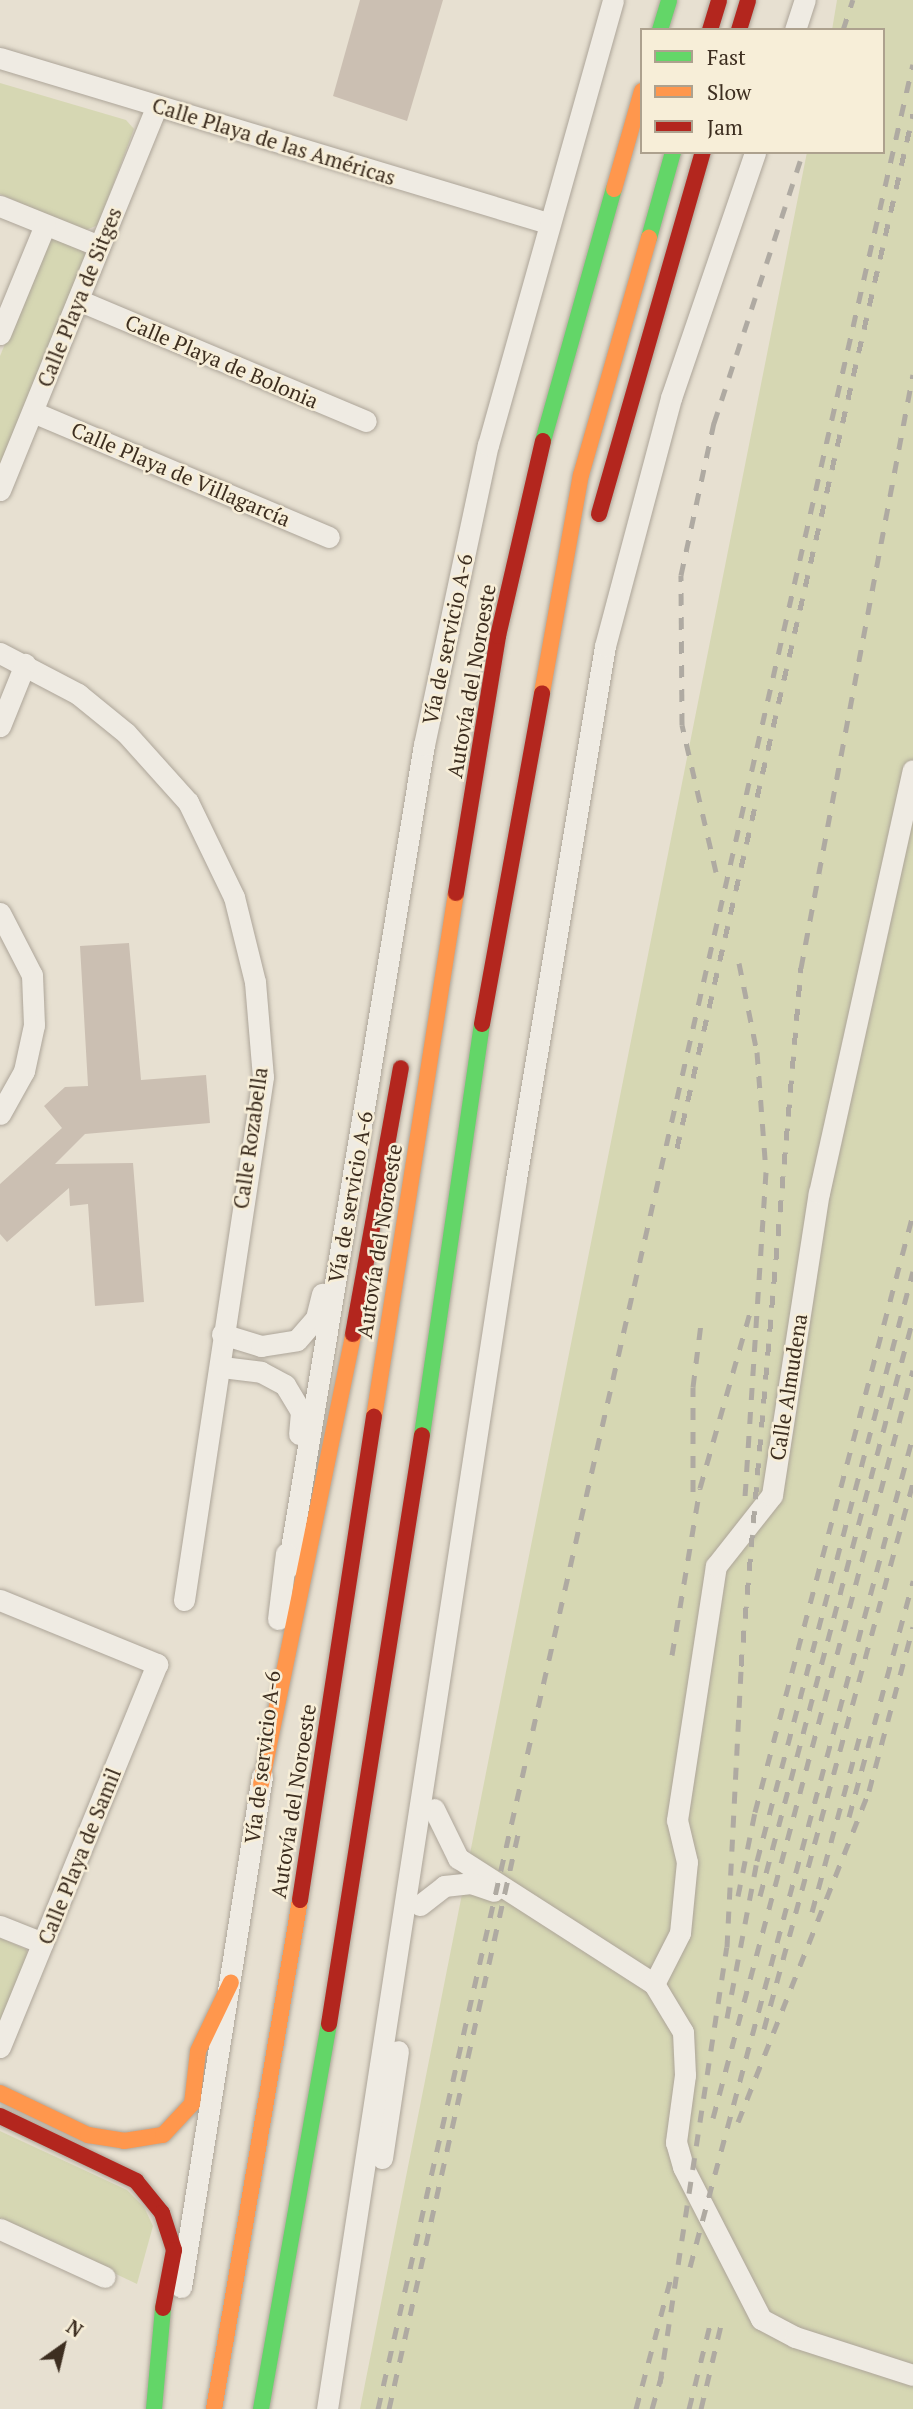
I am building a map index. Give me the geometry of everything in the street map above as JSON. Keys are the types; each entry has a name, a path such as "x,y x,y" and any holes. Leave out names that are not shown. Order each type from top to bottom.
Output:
{"main road":[{"path":"661,28 668,0"},
{"path":"711,28 719,0"},
{"path":"740,28 748,0"},
{"name":"Autovía del Noroeste","path":"214,2409 273,2080 446,947 498,636 538,458 640,98"},
{"path":"261,2409 338,1977 484,1020 581,475 672,154"},
{"path":"596,530 702,154"},
{"path":"505,528 538,458"},
{"path":"484,1020 517,937"},
{"path":"261,1784 338,1415 404,1049"},
{"path":"338,1977 340,2067"},
{"path":"0,2093 88,2135 124,2141 163,2135 192,2104 198,2052 231,1982"},
{"path":"0,2116 136,2181 162,2213 174,2250 159,2331 155,2409"}],"street":[{"name":"Vía de servicio A-6","path":"155,2409 188,2257 261,1784 277,1631 424,745 488,445 548,223 613,0"},
{"path":"796,28 805,0"},
{"name":"Calle Playa de las Américas","path":"0,58 548,223"},
{"name":"Calle Playa de Sitges","path":"0,488 157,106"},
{"path":"328,2404 605,646 664,423 754,154"},
{"path":"0,206 99,246"},
{"path":"0,334 45,225"},
{"name":"Calle Playa de Bolonia","path":"78,300 366,421"},
{"name":"Calle Playa de Villagarcía","path":"33,412 329,537"},
{"name":"Calle Rozabella","path":"0,653 78,694 126,733 180,792 234,897 255,982 263,1077 222,1334 222,1367 184,1600"},
{"path":"0,726 25,664"},
{"name":"Calle Almudena","path":"654,1984 680,1933 687,1862 677,1820 716,1566 772,1495 819,1193 913,770"},
{"path":"0,913 32,975 34,1025 24,1071 0,1114"},
{"path":"222,1334 261,1346 297,1340 316,1318 366,1101"},
{"path":"222,1367 261,1371 285,1385 301,1412 277,1631"},
{"name":"Calle Playa de Samil","path":"0,1600 157,1664 0,2048"},
{"path":"328,2404 359,2302 434,1809 446,1643"},
{"path":"434,1809 458,1858 516,1898 654,1984 683,2032 685,2075 676,2142 683,2167 761,2319 795,2337 913,2375"},
{"path":"420,1905 444,1886 471,1883 516,1898"},
{"path":"0,1926 43,1943"},
{"path":"0,2229 105,2277"}],"green space":[{"path":"837,0 913,0 913,2409 360,2409 807,154 885,154 885,28 832,28"},
{"path":"0,83 126,120 134,129 98,225 86,230 74,227 0,194"},
{"path":"57,236 82,247 86,257 0,469 0,356 48,239"},
{"path":"0,1938 26,1949 29,1957 0,2023"},
{"path":"0,2131 127,2190 144,2207 153,2226 137,2284 0,2219"}],"building":[{"path":"360,0 443,0 407,121 333,96"},
{"path":"129,943 141,1080 206,1075 210,1123 85,1134 55,1164 133,1163 144,1302 95,1306 88,1204 70,1206 69,1188 7,1242 0,1234 0,1184 62,1128 44,1106 65,1087 88,1086 80,946"}],"railway":[{"path":"844,28 853,0"},
{"path":"378,2409 913,64"},
{"path":"677,1148 913,114"},
{"path":"716,872 682,725 681,575 714,423 802,154"},
{"path":"660,2383 727,1947 741,1666 801,968 913,374"},
{"path":"739,963 757,1052 766,1172 745,1499"},
{"path":"738,1896 755,1812 913,1214"},
{"path":"727,2018 757,1861 913,1271"},
{"path":"672,1655 700,1488 751,1309"},
{"path":"760,1896 913,1319"},
{"path":"693,1492 693,1387 701,1324"},
{"path":"713,2118 913,1370"},
{"path":"690,2267 913,1436"},
{"path":"764,2029 913,1483"},
{"path":"849,1817 913,1581"},
{"path":"738,2122 869,1791 913,1627"},
{"path":"812,1912 860,1735"},
{"path":"389,2409 519,1830"},
{"path":"636,2409 672,2274"},
{"path":"689,2409 711,2321"},
{"path":"701,2409 721,2325"},
{"path":"652,2409 662,2375"}],"traffic: fast":[{"path":"661,28 669,0"},
{"path":"649,238 672,154"},
{"path":"543,441 614,189"},
{"path":"422,1435 482,1024"},
{"path":"261,2409 329,2024"},
{"path":"154,2409 163,2308"}],"traffic: slow":[{"path":"614,189 640,98"},
{"path":"542,693 581,475 649,238"},
{"path":"374,1417 456,893"},
{"path":"261,1784 353,1334"},
{"path":"214,2409 300,1900"},
{"path":"0,2093 88,2135 124,2141 163,2135 192,2104 198,2051 231,1982"}],"traffic: jam":[{"path":"711,28 719,0"},
{"path":"740,28 748,0"},
{"path":"599,514 702,154"},
{"path":"456,893 498,636 543,441"},
{"path":"482,1024 542,693"},
{"path":"353,1334 401,1068"},
{"path":"300,1900 374,1417"},
{"path":"329,2024 422,1435"},
{"path":"0,2116 136,2181 162,2213 174,2250 163,2308"}]}
